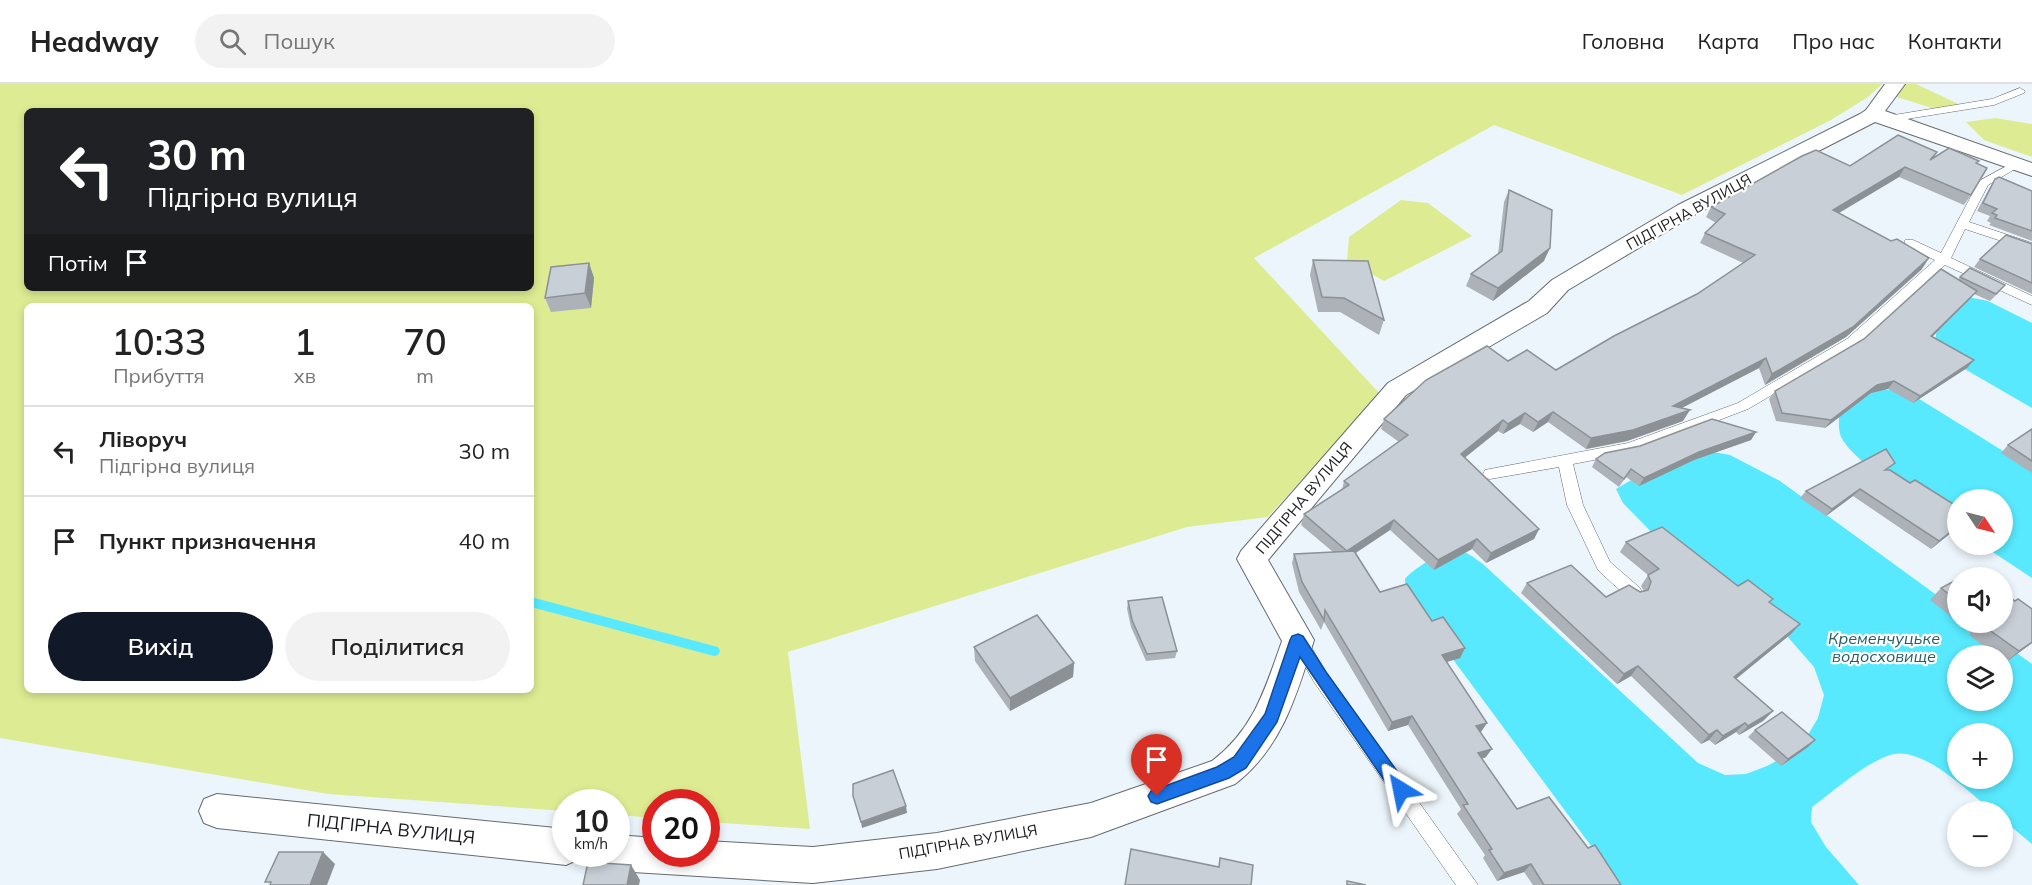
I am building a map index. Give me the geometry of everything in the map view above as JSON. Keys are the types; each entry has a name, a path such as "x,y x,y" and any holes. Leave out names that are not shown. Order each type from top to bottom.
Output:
{"street":[{"name":"ПІДГІРНА ВУЛИЦЯ","path":"630,854 813,865 937,851 1091,820 1223,773 1240,762 1272,717 1298,640 1252,559 1397,389 1538,307 1560,285 1686,210 1880,117 1895,84"},
{"path":"1880,117 2024,167"},
{"name":"ПІДГІРНА ВУЛИЦЯ","path":"217,811 552,846"}],"lane":[{"path":"1880,117 1994,102 2020,91"},
{"path":"1490,474 1630,448 1743,406 1852,342 1944,259 1983,183 2024,167"},
{"path":"1962,224 2032,247"},
{"path":"1909,243 2032,301"},
{"path":"1565,461 1575,505 1604,566 1634,593"},
{"path":"1298,640 1320,676 1468,885"}],"green space":[{"path":"0,84 1882,84 1868,97 1831,120 1682,195 1494,125 1254,258 1380,394 1268,517 1187,527 788,652 810,829 720,823 720,789 642,789 642,817 630,816 630,789 552,789 552,810 328,794 0,738"},
{"path":"1888,84 1916,84 1965,107 1938,110 1878,91"},
{"path":"1995,118 2032,124 2032,157 1984,140 1966,122"},
{"path":"1401,200 1428,203 1472,236 1384,281 1347,261 1349,237"}],"water":[{"path":"1968,297 1988,301 2032,323 2032,408 1956,364 1935,342 1937,327"},
{"path":"1878,390 1896,390 1921,400 2032,469 2032,578 1997,555 2013,555 2013,489 1947,489 1947,521 1876,473 1849,448 1841,437 1839,414 1858,396"},
{"name":"Кременчуцьке водосховище","path":"1708,451 1730,455 1780,481 1947,603 1947,633 1989,633 2006,645 1947,645 1947,711 2013,711 2013,650 2032,664 2032,844 2013,828 2013,801 1980,801 1966,789 2013,789 2013,723 1947,723 1947,775 1919,758 1906,754 1894,754 1862,769 1812,807 1811,822 1826,847 1859,885 1620,885 1406,596 1405,579 1420,566 1448,551 1466,552 1483,564 1698,763 1725,775 1746,774 1767,766 1800,748 1818,718 1824,695 1814,667 1773,620 1667,548 1623,503 1616,489 1633,479"}],"building":[{"path":"1898,135 1937,152 1930,160 1949,148 1979,161 1976,163 1987,168 1971,195 1905,167 1833,210 1891,241 1897,239 1929,258 1853,327 1772,374 1766,358 1673,406 1690,410 1633,430 1591,438 1553,412 1538,422 1525,413 1508,424 1503,420 1461,454 1539,529 1491,553 1477,539 1438,560 1394,520 1347,551 1304,514 1349,485 1344,481 1408,435 1384,419 1426,380 1487,346 1508,361 1527,350 1556,370 1614,336 1697,294 1755,255 1705,233 1725,214 1711,207 1816,150 1850,166"},
{"path":"1999,177 2032,191 2032,231 1995,218 1997,215 1992,213 1997,209 1983,203 1995,179"},
{"path":"1509,190 1552,210 1550,248 1498,288 1471,274 1502,251"},
{"path":"2006,235 2032,244 2032,283 1980,259"},
{"path":"1313,260 1368,261 1384,320 1344,298 1322,297"},
{"path":"589,263 585,293 545,298 551,267"},
{"path":"1970,268 2005,285 1996,294 1960,277"},
{"path":"1941,269 1977,291 1931,336 1974,360 1920,396 1894,381 1877,385 1831,420 1782,413 1775,391 1864,339"},
{"path":"1712,419 1756,432 1699,452 1644,478 1631,469 1624,479 1596,459 1605,453 1640,446"},
{"path":"2032,429 2032,461 2008,445"},
{"path":"1886,449 1895,463 1885,470 1890,470 1910,483 1915,480 1947,500 1947,535 1939,541 1860,489 1832,509 1806,491"},
{"path":"1662,527 1738,586 1748,580 1773,599 1769,602 1800,624 1734,677 1773,711 1748,726 1745,723 1723,736 1717,730 1709,735 1638,666 1624,674 1527,583 1571,565 1606,597 1629,585 1640,592 1648,590 1651,582 1648,575 1659,569 1626,542"},
{"path":"1354,551 1380,592 1407,584 1432,621 1443,617 1465,648 1442,655 1487,723 1476,726 1492,749 1478,753 1517,809 1549,797 1588,848 1595,845 1621,885 1544,885 1531,864 1504,873 1489,850 1492,849 1463,805 1468,804 1412,716 1392,722 1325,610 1324,620 1302,582 1294,554"},
{"path":"1947,585 1947,593 1941,588"},
{"path":"1162,597 1177,651 1147,654 1132,620 1128,601"},
{"path":"2018,599 2032,609 2032,642 2019,651 1994,633 2013,633 2013,600"},
{"path":"1037,615 1074,663 1010,698 974,647"},
{"path":"1782,712 1815,740 1788,759 1755,730"},
{"path":"893,770 906,806 861,822 853,796 853,784"},
{"path":"1131,849 1219,867 1220,858 1253,865 1251,885 1125,885"},
{"path":"279,852 323,852 310,885 270,885 271,882 265,882"},
{"path":"631,865 627,885 583,885 587,867 630,867"},
{"path":"1347,881 1366,885 1347,885"}],"waterway":[{"path":"534,603 714,651"}],"route":[{"path":"1157,796 1223,773 1240,762 1272,717 1298,640 1320,676 1401,790"}]}
